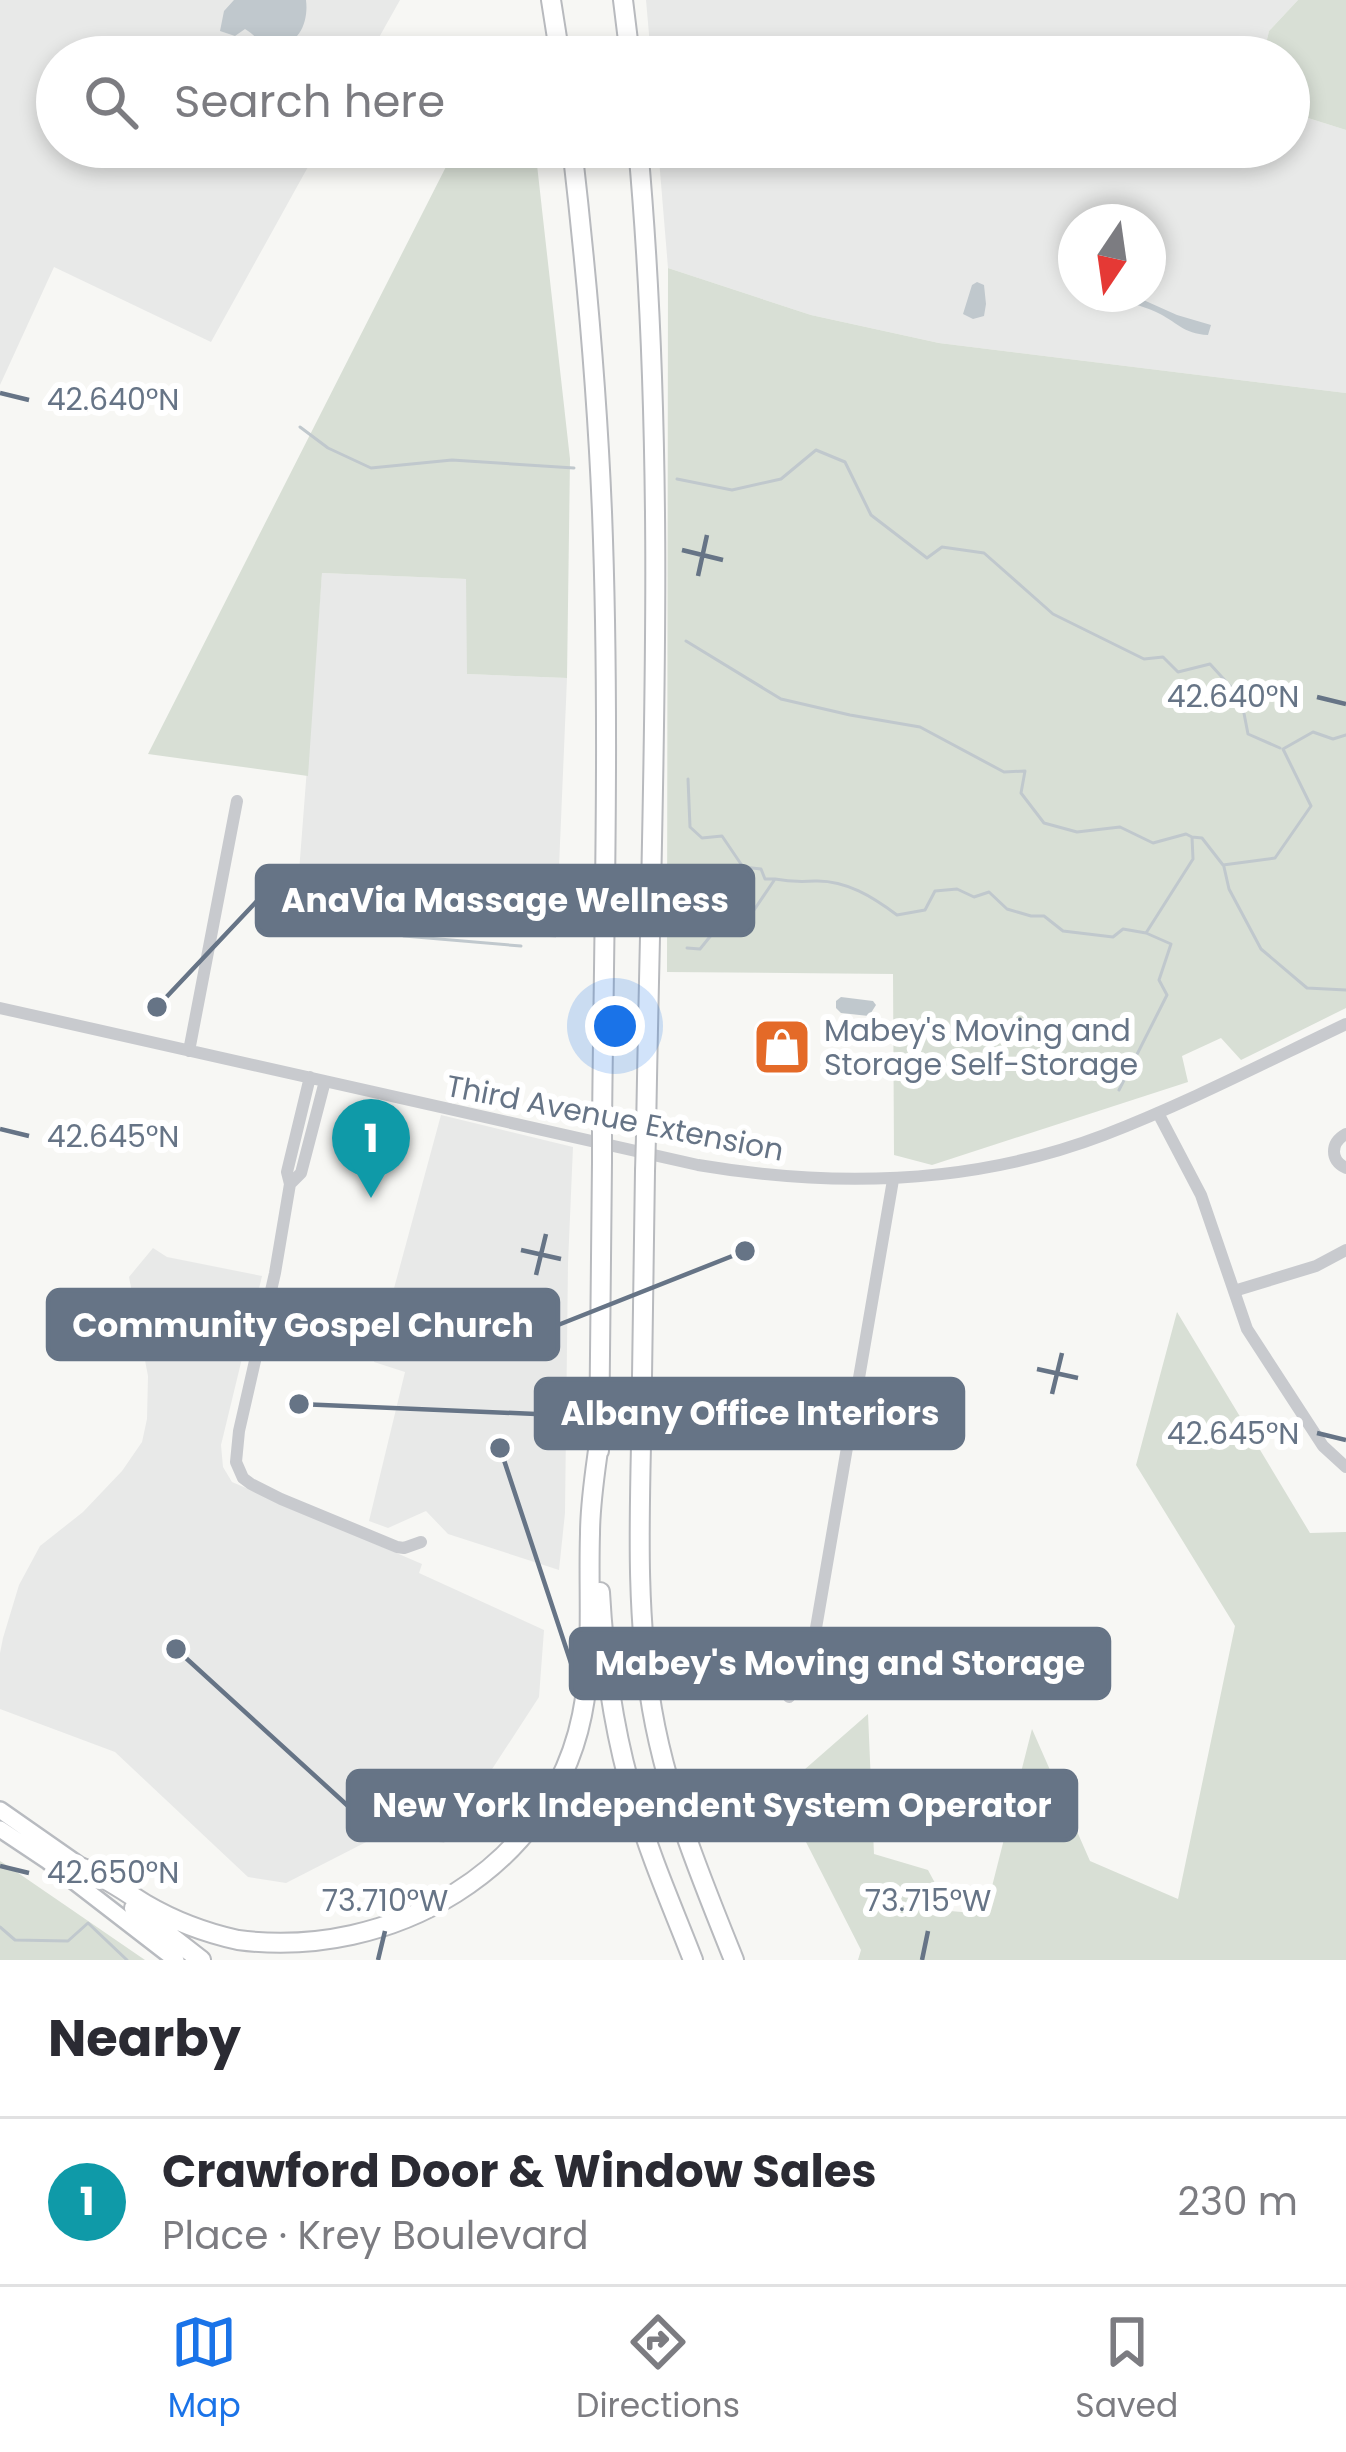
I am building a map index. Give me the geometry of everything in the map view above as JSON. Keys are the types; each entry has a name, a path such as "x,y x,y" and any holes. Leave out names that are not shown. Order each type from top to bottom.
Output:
{"highway":[{"path":"551,0 557,36"},
{"path":"623,0 627,36"},
{"path":"574,168 591,327 603,532 606,752 600,1584 613,1710 626,1773 693,1960"},
{"path":"640,168 654,481 640,1514 644,1646 652,1711 672,1792 734,1960"},
{"path":"83,1868 199,1929 282,1945 325,1944 384,1932 436,1910 479,1881 536,1820 561,1777 578,1729 587,1680 591,1508 599,1443"},
{"path":"83,1868 201,1960"}],"main road":[{"path":"0,1810 83,1868"},
{"path":"0,1828 176,1960"}],"street":[{"path":"188,1051 237,801"},
{"name":"Third Avenue Extension","path":"0,1008 714,1168 799,1179 893,1180 1060,1150 1158,1113 1346,1024"},
{"path":"310,1077 286,1172 290,1184 235,1454 238,1471 251,1484 281,1499 397,1547 421,1542"},
{"path":"290,1184 301,1173 325,1081"},
{"path":"1158,1113 1202,1195 1247,1329 1323,1446 1346,1467"},
{"path":"1346,1134 1337,1141 1334,1153 1346,1168"},
{"path":"790,1697 810,1663 893,1180"},
{"path":"1234,1291 1316,1266 1346,1250"}],"shaded area":[{"path":"0,0 400,0 380,36 36,36 36,168 307,168 211,342 54,267 0,385"},
{"path":"234,0 306,0 306,17 297,36 254,36 245,29 235,36 220,31 224,11"},
{"path":"646,0 1298,0 1268,36 649,36"},
{"path":"1298,0 1346,0 1346,130 1310,119 1310,36 1268,36"},
{"path":"1310,119 1346,130 1346,393 939,343 811,315 668,268 660,168 1310,168"},
{"path":"445,168 537,168 570,459 567,678 467,674 466,579 322,573 308,776 148,754"},
{"path":"668,268 811,315 939,343 1346,393 1346,1008 1241,1060 1221,1038 1182,1056 1188,1082 932,1165 894,1155 893,974 667,972"},
{"path":"977,282 984,285 986,304 984,316 973,319 963,314"},
{"path":"1166,310 1211,325 1208,335 1186,330 1156,312"},
{"path":"322,573 467,579 467,674 567,678 556,938 297,898"},
{"path":"841,997 876,1005 869,1016 841,1013 836,1001"},
{"path":"441,1115 573,1147 565,1513 559,1570 448,1534 426,1511 388,1528 369,1521 405,1372 374,1362"},
{"path":"153,1248 167,1257 262,1276 221,1445 223,1467 232,1482 422,1564 419,1573 544,1630 539,1697 444,1843 402,1835 376,1837 286,1883 248,1877 115,1752 0,1709 0,1653 19,1585 40,1546 83,1512 142,1442 148,1376 129,1277"},
{"path":"1177,1312 1310,1533 1346,1532 1346,1960 858,1960 861,1950 780,1791 868,1714 874,1854 928,1870 950,1911 985,1914 1032,1729 1090,1861 1178,1899 1235,1626 1136,1465"},
{"path":"0,1861 8,1866 145,1960 0,1960"}],"waterway":[{"path":"300,427 328,448 371,468 452,460 574,468"},
{"path":"677,479 732,490 781,479 816,450 845,462 871,515 927,558 942,547 984,553 1053,614 1144,659 1163,657 1178,672 1210,664 1241,698 1248,734 1280,748"},
{"path":"686,641 781,699 920,727 1004,772 1025,771 1021,793 1044,823 1077,832 1120,827 1153,843 1186,834 1192,837"},
{"path":"687,948 700,949 725,918 750,916 775,879 838,883 897,915 925,910 935,891 957,889 974,897 989,892 1007,909 1044,916 1063,931 1113,937 1123,929 1146,933 1193,859 1192,837 1202,838 1223,865 1275,858 1311,806 1283,749 1313,732 1333,739 1346,735"},
{"path":"688,779 690,827 702,838 722,836 743,867 761,869 765,879 775,879"},
{"path":"1224,867 1229,889 1261,949 1307,988 1346,990"},
{"path":"265,913 324,923 364,920 404,936 521,946"},
{"path":"1119,1090 1167,995 1159,980 1171,944 1146,933"},
{"path":"0,1927 15,1940 68,1941 88,1923 127,1960"}],"place":[{"name":"AnaVia Massage Wellness","path":"157,1007"},
{"name":"Mabey's Moving and Storage Self-Storage","path":"782,1047"},
{"name":"Crawford Door & Window Sales","path":"371,1198"},
{"name":"Community Gospel Church","path":"745,1251"},
{"name":"Albany Office Interiors","path":"299,1404"},
{"name":"Mabey's Moving and Storage","path":"500,1448"},
{"name":"New York Independent System Operator","path":"176,1649"}]}
